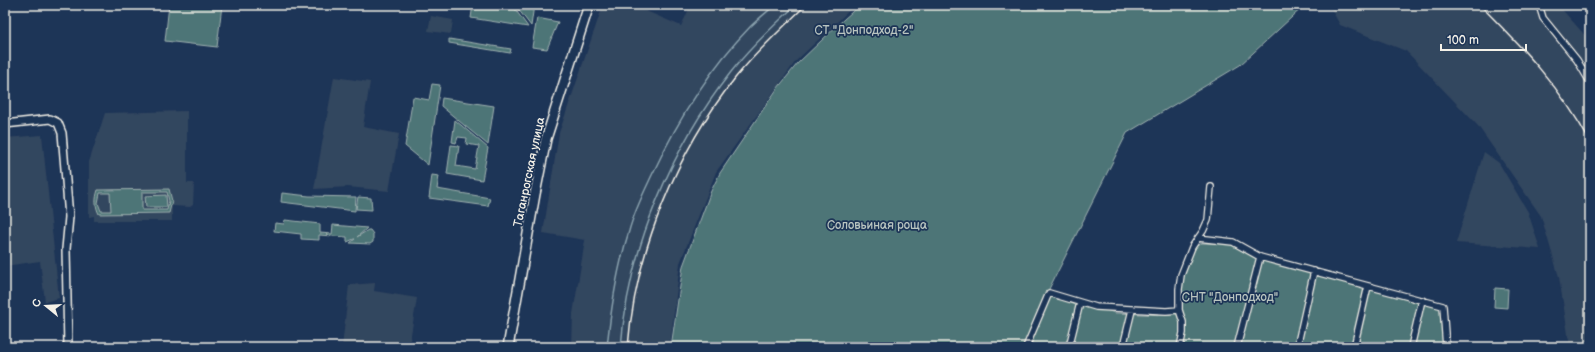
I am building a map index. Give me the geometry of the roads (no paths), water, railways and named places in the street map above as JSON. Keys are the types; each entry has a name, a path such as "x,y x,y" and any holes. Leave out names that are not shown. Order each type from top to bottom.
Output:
{"main road":[{"name":"Таганрогская улица","path":"508,347 544,123 583,5"},
{"name":"Таганрогская улица","path":"502,347 529,212 550,124 589,5"}],"street":[{"path":"1539,5 1543,18 1577,60 1590,82"},
{"path":"5,124 50,119 58,123 62,133 69,217 66,248 68,347"},
{"path":"1180,347 1183,333 1183,322 1179,310 1181,275 1192,247 1208,220 1212,187"},
{"path":"1198,238 1233,242 1260,257 1443,306 1446,347"},
{"path":"1237,347 1260,257"},
{"path":"1297,347 1314,271"},
{"path":"1354,347 1368,286"},
{"path":"1026,347 1049,293 1096,307 1132,310 1179,310"},
{"path":"1410,347 1422,300"},
{"path":"1069,347 1080,303"},
{"path":"1123,347 1132,310"}],"waterway":[{"path":"607,347 615,289 625,245 636,210 661,156 695,97 721,60 750,27 775,5"},
{"path":"621,347 625,310 643,237 656,202 689,133 709,102 746,54 796,5"}],"railway":[{"path":"628,347 632,311 650,239 662,204 695,137 715,106 744,67 806,5"},
{"path":"1480,5 1526,53 1554,86 1567,104 1590,142"}],"park label":[{"name":"СТ \"Донподход-2\"","path":"864,30"},
{"name":"Соловьиная роща","path":"877,225"},
{"name":"СНТ \"Донподход\"","path":"1230,297"}]}
